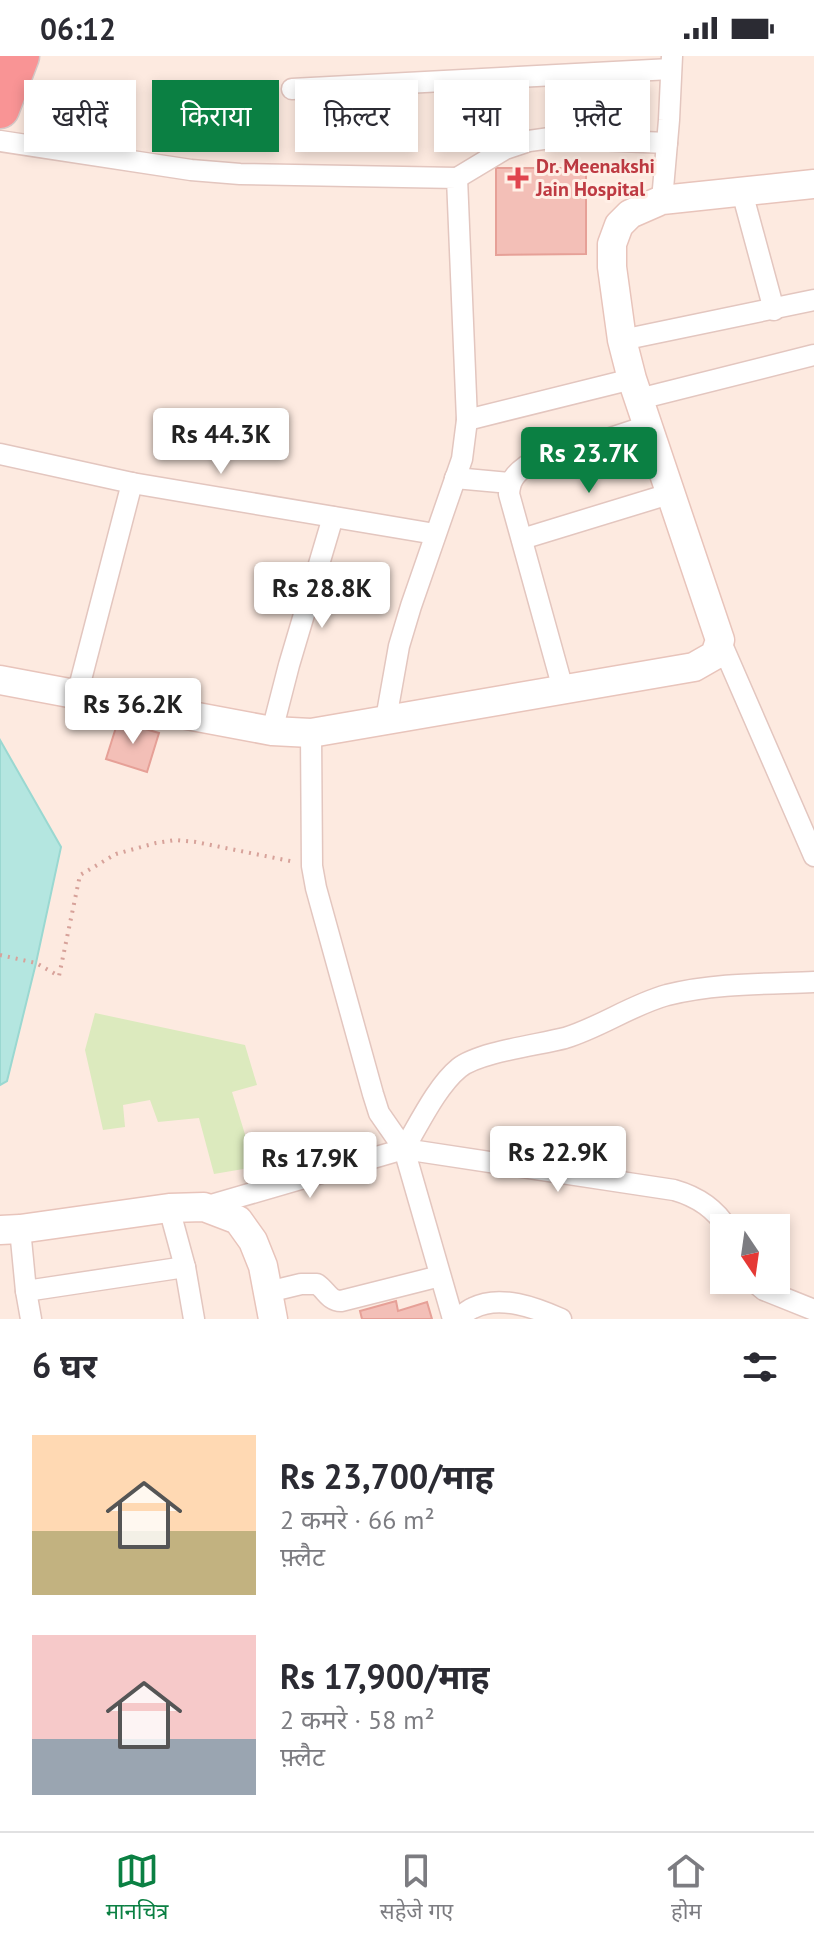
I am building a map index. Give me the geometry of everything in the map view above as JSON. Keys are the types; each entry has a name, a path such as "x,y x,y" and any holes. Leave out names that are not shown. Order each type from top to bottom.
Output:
{"highway":[{"path":"0,109 20,56"}],"main road":[{"path":"0,680 272,731 311,733 694,667 715,655 720,640 669,494 622,340 612,244 619,225 630,214 662,200 814,184"},
{"path":"10,1230 169,1208 204,1207 238,1220 253,1241 263,1266 271,1306"}],"street":[{"path":"292,89 671,62 662,200"},
{"path":"0,141 191,170 240,174 457,178 505,149 529,141 550,138 667,143"},
{"path":"386,719 399,646 462,459 467,420 457,178"},
{"path":"742,192 774,310"},
{"path":"622,340 814,300"},
{"path":"467,420 639,401 814,355"},
{"path":"563,689 509,494 510,483 526,466 639,401"},
{"path":"0,454 132,483 435,534"},
{"path":"455,478 510,483"},
{"path":"77,695 132,483"},
{"path":"522,539 669,494"},
{"path":"272,731 333,517"},
{"path":"720,640 813,853"},
{"path":"311,733 312,866 322,913 379,1113 404,1149 455,1319 486,1303 504,1302 533,1308 561,1319"},
{"path":"404,1149 447,1080 462,1066 479,1058 568,1037 666,995 718,986 814,982"},
{"path":"204,1207 404,1149 674,1190 701,1201 716,1214"},
{"path":"169,1208 185,1267 194,1319"},
{"path":"10,1230 31,1319"},
{"path":"26,1291 185,1267"},
{"path":"271,1306 301,1284 317,1284 331,1298 341,1301 440,1276"},
{"path":"774,1294 814,1310"}],"path":[{"path":"0,955 36,963 59,976 80,875 116,854 175,840 312,866"}],"green space":[{"path":"95,1013 245,1045 257,1085 232,1092 255,1167 214,1174 199,1118 158,1122 150,1100 123,1105 125,1127 103,1130 85,1050"}],"water":[{"path":"0,740 61,847 7,1081 0,1085"}],"building":[{"path":"496,168 586,168 586,254 496,255"},
{"path":"118,721 159,733 147,772 106,759"},
{"path":"396,1301 398,1311 427,1302 432,1319 362,1319 360,1311"}],"place":[{"name":"Dr. Meenakshi Jain Hospital","path":"518,178"}]}
